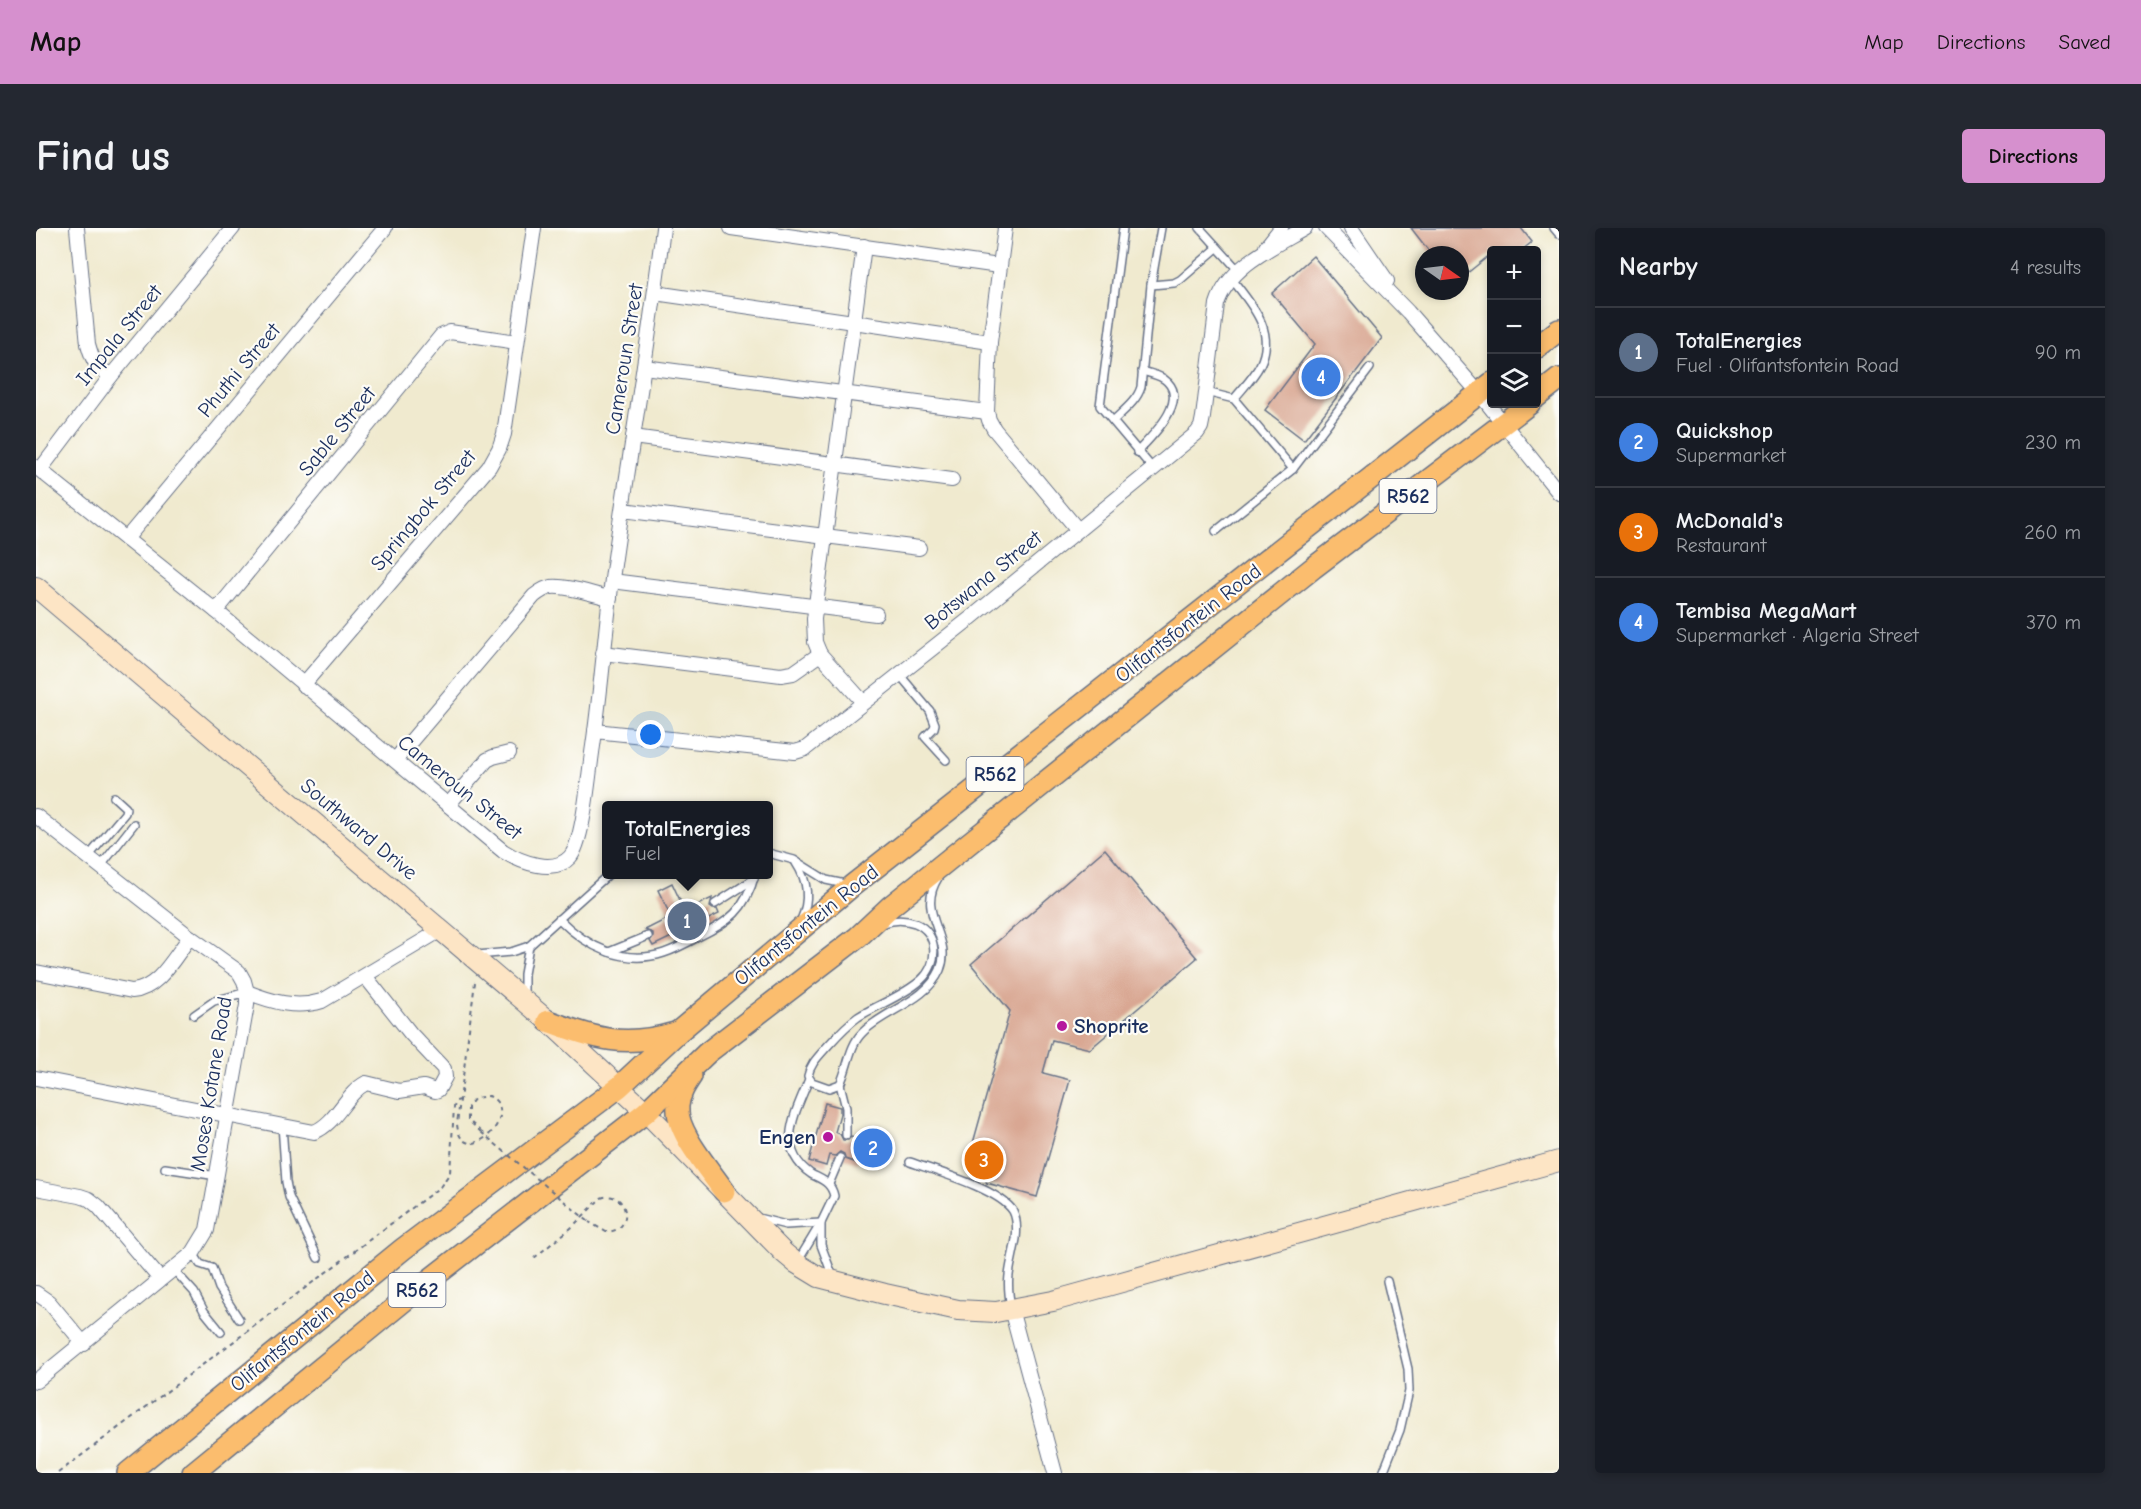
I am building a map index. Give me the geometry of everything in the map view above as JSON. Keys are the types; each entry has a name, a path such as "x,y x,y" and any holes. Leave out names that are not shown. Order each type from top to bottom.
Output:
{"main road":[{"path":"1541,344 1559,330"},
{"path":"1541,393 1559,379"},
{"name":"Olifantsfontein Road","path":"128,1473 440,1220 619,1087 678,1032 853,885 1485,388"},
{"name":"Olifantsfontein Road","path":"193,1473 423,1285 646,1112 707,1053 858,937 891,906 963,848 1313,568 1524,408"},
{"path":"548,1021 577,1032 615,1041 649,1040 678,1032"},
{"path":"707,1053 693,1071 680,1095 678,1117 683,1130 724,1191"}],"street":[{"name":"Impala Street","path":"38,468 233,228"},
{"name":"Phuthi Street","path":"126,538 385,228"},
{"name":"Cameroun Street","path":"38,468 216,611 516,859 541,865 563,863 575,850 595,731 612,581 663,228"},
{"path":"731,228 999,266"},
{"path":"1005,228 990,342 988,420 1078,530"},
{"name":"Botswana Street","path":"1259,256 1281,228"},
{"name":"Botswana Street","path":"595,731 798,752 805,749 1154,470 1199,431 1220,294 1235,274 1259,256 1305,228"},
{"path":"1326,228 1485,388 1504,424 1559,493"},
{"path":"1351,228 1408,312"},
{"name":"Springbok Street","path":"303,685 494,458 504,434 529,229"},
{"path":"79,230 88,344 96,366 111,376"},
{"path":"863,702 820,654 815,642 814,631 864,246"},
{"path":"655,293 990,342"},
{"name":"Sable Street","path":"216,611 441,336 450,332 517,342"},
{"path":"644,367 987,412"},
{"path":"633,437 952,480"},
{"path":"623,510 919,548"},
{"path":"612,581 876,614"},
{"name":"Southward Drive","path":"36,587 548,1021 646,1112 796,1263 819,1277 958,1310 981,1312 1011,1309 1053,1301 1559,1161"},
{"path":"395,760 534,597 543,590 559,587 610,598"},
{"path":"603,653 781,675 793,673 820,654"},
{"path":"448,805 487,760 509,753"},
{"name":"Moses Kotane Road","path":"36,816 190,937 239,972 248,992 207,1230 192,1253 84,1344 36,1381"},
{"path":"248,992 277,1003 307,1005 330,997 441,930"},
{"path":"36,972 132,991 143,990 153,984 190,937"},
{"path":"36,1078 228,1114 308,1132 317,1131 335,1116 366,1083 399,1091 424,1087 438,1090 445,1074 444,1069 411,1034 365,976"},
{"path":"36,1188 89,1199 98,1206 160,1280"},
{"path":"36,1293 49,1302 84,1344"},
{"path":"1011,1309 1055,1473"}],"lane":[{"path":"1123,228 1100,406 1154,470"},
{"path":"1113,421 1139,393 1151,285 1161,228"},
{"path":"1200,228 1235,274 1259,315 1266,343 1259,366 1234,399"},
{"path":"1554,228 1559,234"},
{"path":"1151,285 1180,280 1217,248"},
{"path":"1216,531 1293,469 1370,368"},
{"path":"1137,452 1168,417 1173,398 1168,383 1163,378 1142,371"},
{"path":"1206,392 1234,399 1293,469"},
{"path":"899,674 932,715 934,728 926,737 946,760"},
{"path":"88,857 125,813 126,808 114,797"},
{"path":"100,867 134,824"},
{"path":"846,1135 846,1108 840,1084 859,1036 869,1026 924,991 939,971 943,959 943,946 930,912 930,895 938,877 963,848"},
{"path":"773,854 794,860 826,880 853,885"},
{"path":"794,860 806,884 808,896 804,913 794,933"},
{"path":"474,958 511,952 529,946 603,879"},
{"path":"715,904 751,879"},
{"path":"559,919 578,937 608,952 635,957 653,956 673,950 724,924 747,897 753,879"},
{"path":"796,1263 833,1200 833,1190 829,1184 810,1173 795,1157 790,1147 790,1132 812,1065 846,1026 917,984 928,972 932,963 934,946 930,935 923,928 910,922 898,919 890,921 858,937"},
{"path":"608,952 648,936"},
{"path":"525,1002 524,974 529,946"},
{"path":"194,1015 214,1000 248,992"},
{"path":"809,1079 827,1088 840,1084"},
{"path":"282,1125 289,1197 318,1258"},
{"path":"829,1184 840,1158"},
{"path":"910,1162 996,1196 1012,1209 1015,1216 1016,1237 1007,1282 1011,1309"},
{"path":"165,1168 218,1176"},
{"path":"746,1214 786,1225 821,1223"},
{"path":"821,1223 821,1245 828,1268 836,1282"},
{"path":"192,1253 200,1264 212,1268 219,1288 239,1319"},
{"path":"173,1269 194,1292 204,1311 220,1332"},
{"path":"1383,1473 1400,1430 1409,1390 1408,1369 1387,1281"}],"path":[{"path":"474,958 457,1124 459,1134 467,1142 476,1143 483,1140 497,1123 501,1112 498,1102 489,1096 475,1098 468,1107 468,1120 480,1132 589,1222 606,1232 617,1230 626,1216 623,1206 615,1198 601,1198 571,1228 534,1258"},
{"path":"58,1473 440,1187 450,1173 454,1107 456,1101 460,1100"}],"building":[{"path":"1411,228 1521,228 1532,242 1527,246 1487,246 1487,257 1469,272 1469,246 1425,246"},
{"path":"1313,256 1382,338 1304,440 1265,410 1315,344 1272,293"},
{"name":"Shoprite","path":"1105,849 1197,958 1090,1049 1052,1040 1043,1073 1070,1080 1037,1197 987,1183 970,1154 1010,1011 971,964"},
{"path":"672,883 685,911 712,898 710,907 717,909 719,914 653,946 650,941 653,933 645,930 671,917 658,890"},
{"path":"825,1103 840,1107 835,1132 840,1134 843,1140 851,1137 863,1140 857,1163 845,1159 844,1154 840,1152 835,1156 829,1155 826,1166 809,1161"}],"place":[{"name":"Tembisa MegaMart","path":"1321,377"},
{"name":"TotalEnergies","path":"687,921"},
{"name":"Shoprite","path":"1062,1026"},
{"name":"Engen","path":"828,1137"},
{"name":"Quickshop","path":"873,1148"},
{"name":"McDonald's","path":"984,1160"}]}
